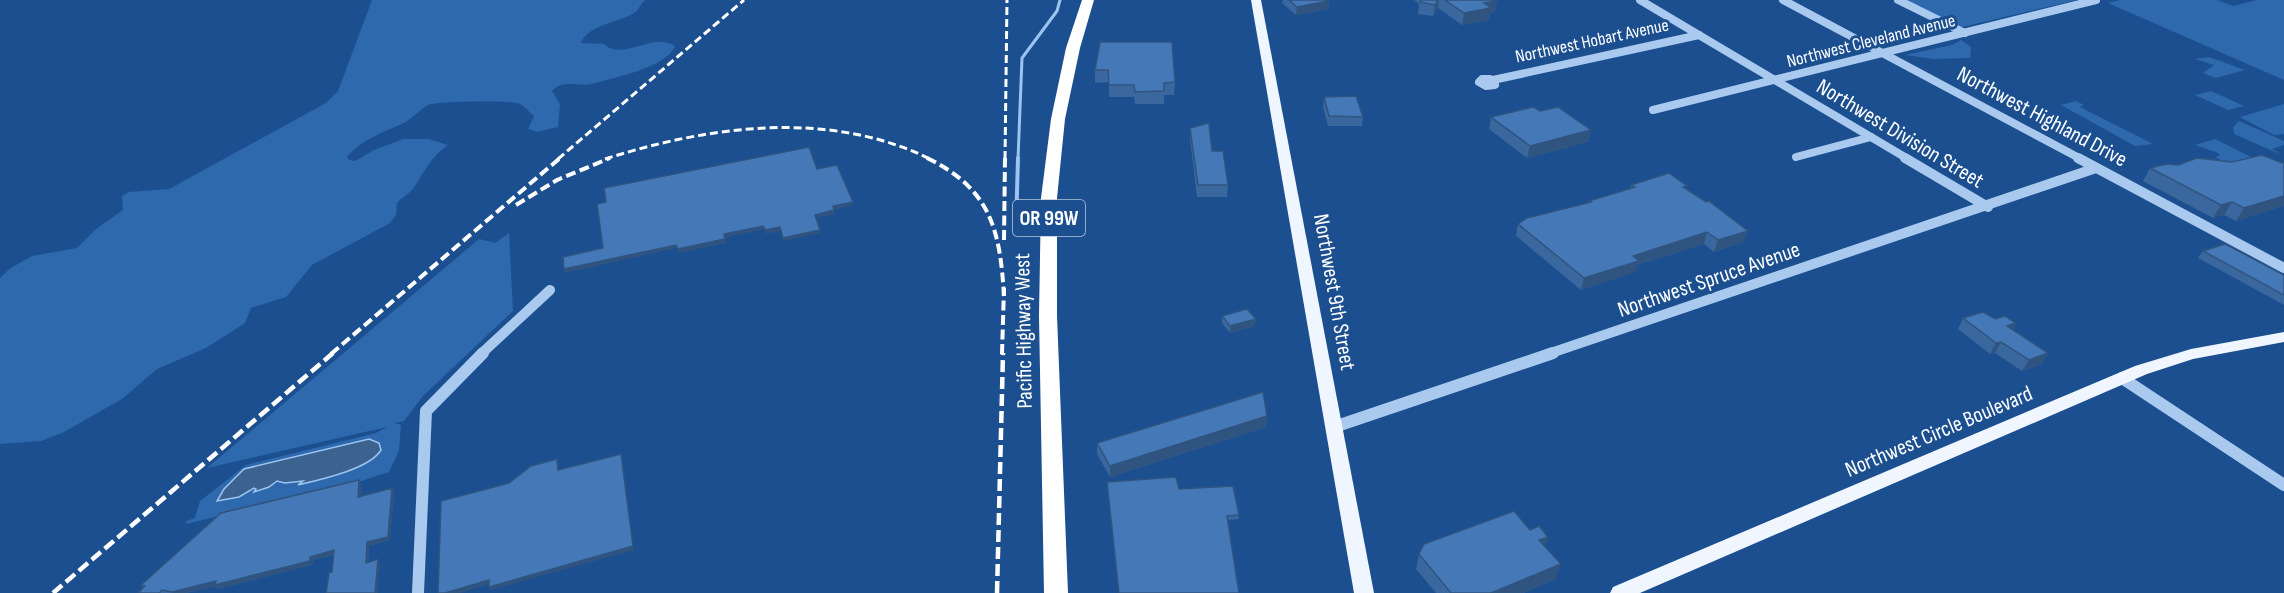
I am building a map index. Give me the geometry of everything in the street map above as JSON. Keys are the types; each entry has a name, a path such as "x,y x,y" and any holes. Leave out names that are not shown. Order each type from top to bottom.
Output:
{"highway":[{"name":"Pacific Highway West","path":"1056,593 1048,316 1049,198 1058,119 1073,48 1088,0"}],"main road":[{"name":"Northwest 9th Street","path":"1256,0 1364,593"},
{"name":"Northwest Circle Boulevard","path":"1620,593 2122,378 2191,354 2284,338"}],"street":[{"name":"Northwest Division Street","path":"1640,0 1988,207"},
{"name":"Northwest Highland Drive","path":"1783,0 2284,268"},
{"path":"1898,0 1965,33"},
{"name":"Northwest Cleveland Avenue","path":"1653,110 2096,0"},
{"name":"Northwest Hobart Avenue","path":"1493,80 1698,35"},
{"path":"1796,157 1871,137"},
{"name":"Northwest Spruce Avenue","path":"1334,427 1988,207 2096,168"},
{"path":"418,593 426,411 457,377 550,290"},
{"path":"2122,378 2284,485"}],"shaded area":[{"path":"372,0 646,0 634,13 597,28 590,32 581,43 604,44 612,49 620,50 657,42 666,42 675,46 670,54 639,71 587,85 566,84 556,87 552,91 560,104 558,127 537,132 528,129 534,116 522,105 515,103 444,103 428,105 405,122 366,141 347,157 349,160 355,161 374,150 403,139 429,139 448,145 433,159 413,189 397,203 396,215 390,223 312,265 286,297 251,308 245,323 206,348 157,369 122,399 64,432 41,441 0,444 0,278 9,269 32,256 77,248 96,229 123,210 122,196 129,192 169,189 326,103 338,91"},
{"path":"1904,0 2077,0 1962,27"},
{"path":"2120,0 2217,0 2233,6 2257,0 2284,0 2284,80 2108,3"},
{"path":"1961,40 1971,47 1970,58 1933,59 1905,55 1952,45"},
{"path":"2209,57 2245,70 2215,78 2203,73 2214,65 2195,59"},
{"path":"2211,91 2244,106 2228,110 2195,95"},
{"path":"2076,101 2084,105 2080,107 2153,144 2135,146 2061,105"},
{"path":"2284,104 2284,134 2274,135 2240,117"},
{"path":"2239,121 2284,141 2284,145 2272,149 2284,156 2234,134 2233,127"},
{"path":"2215,139 2259,161 2229,164 2215,157 2220,156 2218,153 2195,145"},
{"path":"509,233 513,311 423,396 404,421 395,423 401,425 399,451 389,472 355,483 186,524 186,521 195,518 200,501 246,465 376,433 387,427 207,468 479,239 495,243","holes":["369,440 378,455 354,468 329,477 303,481 277,480 269,487 255,492 257,489 254,488 231,499 224,489 244,469"]},
{"path":"369,439 379,443 381,450 375,457 355,468 298,485 303,481 285,483 277,481 269,487 254,492 256,489 254,488 239,497 217,501 224,489 244,469"}],"building":[{"path":"1289,0 1329,0 1329,1 1297,7"},
{"path":"1421,0 1438,0 1435,5 1420,2"},
{"path":"1445,0 1497,1 1484,3 1491,8 1464,13"},
{"path":"1100,42 1172,42 1175,82 1164,83 1164,91 1135,92 1134,85 1109,85 1108,70 1095,70"},
{"path":"1356,96 1363,117 1329,116 1324,97"},
{"path":"1533,107 1540,111 1558,107 1591,130 1530,146 1491,117"},
{"path":"1209,123 1212,151 1223,151 1228,185 1198,185 1190,128"},
{"path":"809,147 817,169 837,165 853,202 833,206 834,210 815,215 820,230 783,238 780,227 765,230 763,226 724,234 725,239 678,249 676,245 564,269 563,257 603,248 597,204 606,202 604,188"},
{"path":"2262,155 2284,162 2284,196 2244,208 2232,202 2221,205 2150,168 2167,164 2178,165 2197,158 2232,162"},
{"path":"1669,173 1687,186 1683,187 1706,202 1709,201 1748,231 1718,240 1707,232 1633,256 1639,261 1584,278 1518,224 1527,218 1591,202 1589,201 1635,187 1631,185"},
{"path":"2225,244 2284,275 2284,295 2203,251"},
{"path":"1247,309 1256,319 1230,326 1222,316"},
{"path":"1983,312 1995,319 2005,316 2016,323 2007,326 2048,353 2029,360 2001,342 1996,343 1963,318"},
{"path":"1263,392 1267,416 1110,466 1097,443"},
{"path":"621,454 633,546 489,587 489,580 438,593 441,501 509,483 531,466 557,459 558,470"},
{"path":"1176,477 1179,489 1233,486 1239,515 1227,516 1239,593 1119,593 1107,482"},
{"path":"359,480 358,497 392,488 388,537 367,542 366,563 378,559 375,593 326,593 329,573 332,572 334,550 310,557 310,561 215,585 216,581 172,592 162,590 159,593 138,593 145,586 141,585 221,513"},
{"path":"1514,511 1530,530 1539,526 1548,537 1539,540 1561,564 1491,593 1451,593 1419,554 1424,544"}],"waterway":[{"path":"1018,159 1022,58 1057,11 1060,0"},
{"path":"1016,226 1018,158"}],"railway":[{"path":"558,159 744,0"},
{"path":"1005,159 1007,0"},
{"path":"605,159 685,138 727,131 768,128 810,128 851,133 891,143 930,159"},
{"path":"331,354 560,158"},
{"path":"516,205 557,180 610,158"},
{"path":"927,158 949,170 965,183 988,214 999,251 1004,294"},
{"path":"1004,240 1005,158"},
{"path":"1004,288 1004,294"},
{"path":"1002,354 1004,294"},
{"path":"53,593 333,353"},
{"path":"997,593 1003,353"}]}
